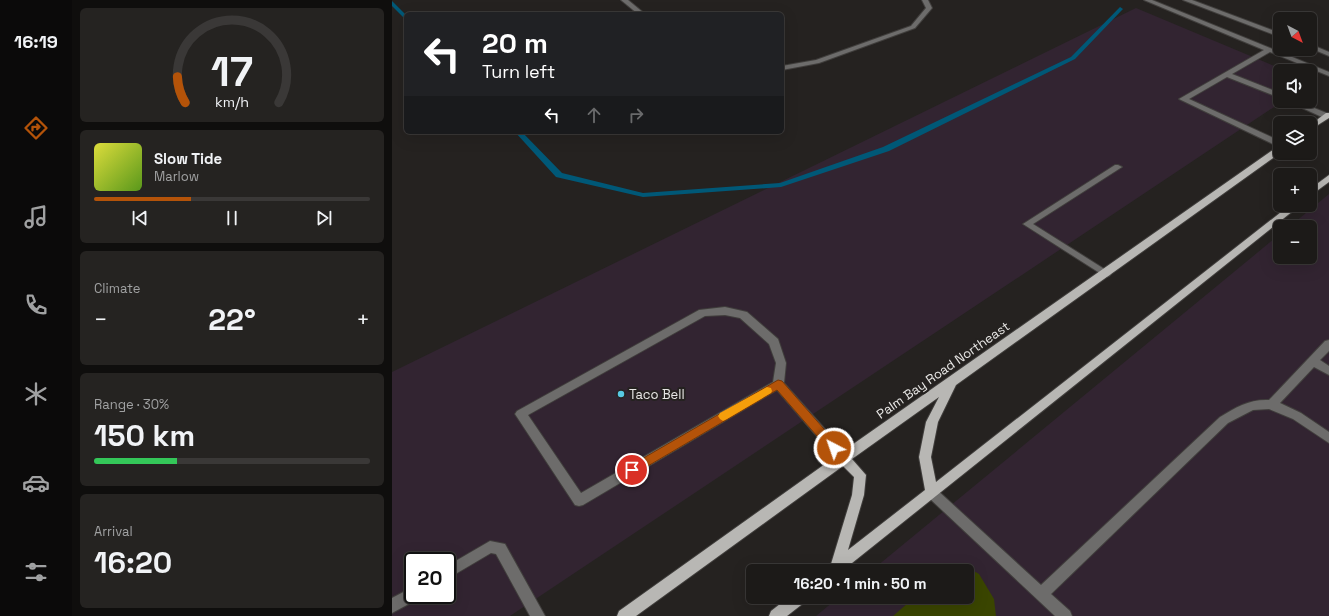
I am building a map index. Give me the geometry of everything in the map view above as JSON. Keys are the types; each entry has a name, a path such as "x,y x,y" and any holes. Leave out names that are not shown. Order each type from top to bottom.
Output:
{"main road":[{"path":"1317,123 1328,115"},
{"name":"Palm Bay Road Northeast","path":"624,616 843,458 952,383 1273,155"},
{"path":"1317,187 1329,178"},
{"path":"842,564 1286,212"},
{"path":"932,493 925,457 926,450 932,422 952,383"},
{"path":"836,564 858,495 860,475 843,458"},
{"path":"776,616 791,604"}],"street":[{"path":"624,0 639,12"},
{"path":"784,68 817,62 913,27 929,8 925,0"},
{"path":"1147,0 1329,74"},
{"path":"1186,0 1273,32"},
{"path":"1317,49 1329,54"},
{"path":"1269,50 1183,99 1273,141"},
{"path":"1227,74 1273,93"},
{"path":"1310,108 1328,115"},
{"path":"1106,274 1027,224 1118,168"},
{"path":"778,384 579,501 521,414 703,313 725,311 743,314 774,342 781,363 778,384 843,458"},
{"path":"1271,405 1329,344"},
{"path":"1313,361 1329,371"},
{"path":"1041,594 1224,420 1240,410 1259,404 1271,405 1287,411 1329,438"},
{"path":"932,493 1065,616"},
{"path":"456,568 490,548 500,548 538,616"},
{"path":"392,606 404,599"}],"shaded area":[{"path":"1136,8 1273,66 1273,108 510,616 392,616 392,372"},
{"path":"1329,194 1329,616 816,616 831,604 974,604 974,564 879,564 1273,240 1273,264 1317,264 1317,220 1297,220 1307,212 1317,212 1317,204"}],"green space":[{"path":"974,571 979,574 994,599 996,616 893,616 907,604 974,604"}],"waterway":[{"path":"392,3 404,16"},
{"path":"520,134 559,175 643,195 781,185 886,149 1073,58 1120,9"}],"slow traffic":[{"path":"723,416 767,391"}],"place":[{"name":"Taco Bell","path":"621,394"}],"route":[{"path":"632,470 778,384 834,448"}]}
